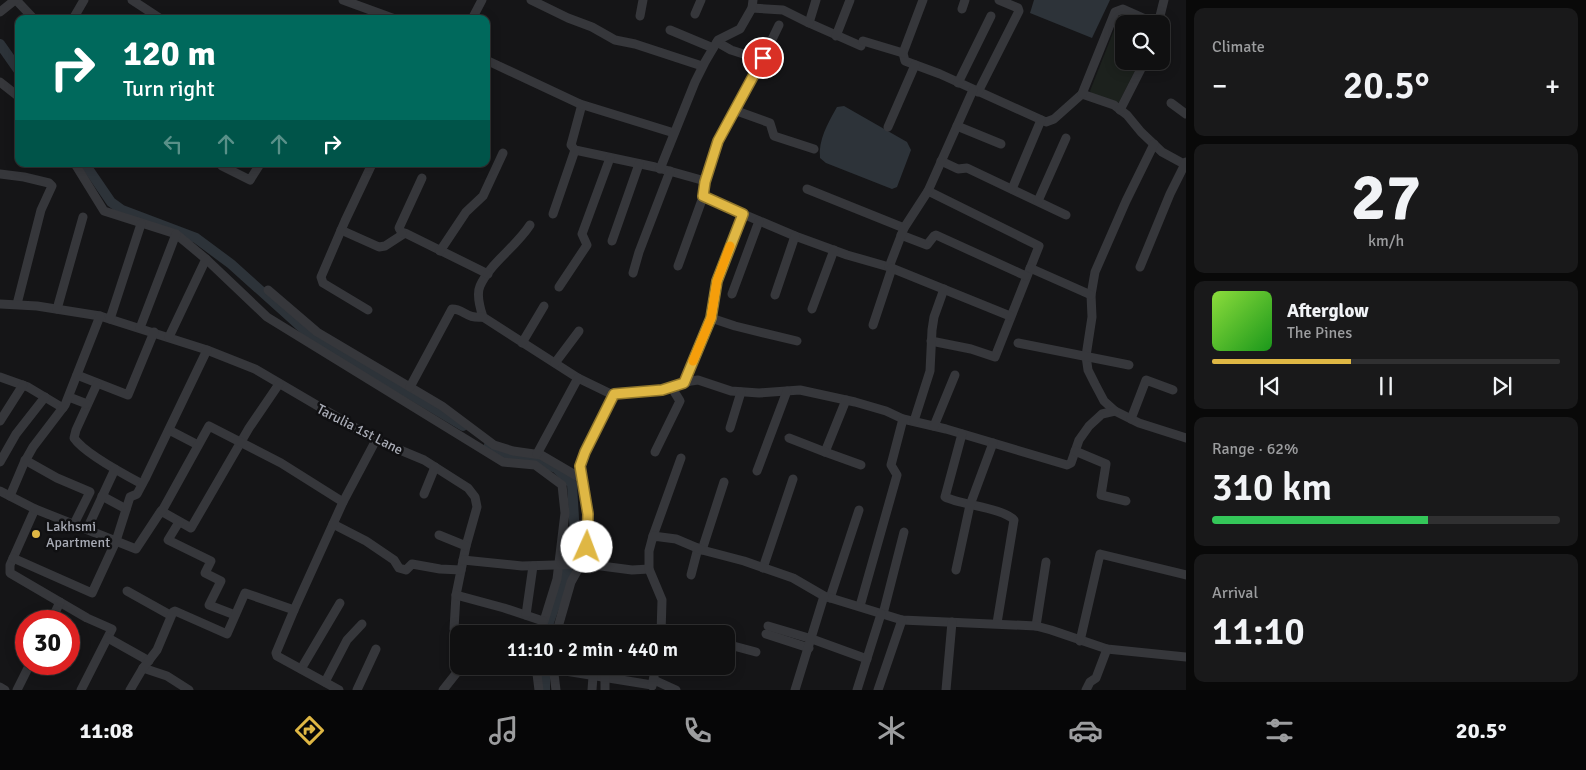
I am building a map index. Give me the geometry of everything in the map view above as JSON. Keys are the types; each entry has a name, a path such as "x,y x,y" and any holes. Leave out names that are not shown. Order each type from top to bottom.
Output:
{"street":[{"path":"75,15 84,0"},
{"path":"132,0 155,15"},
{"path":"343,0 385,15"},
{"path":"474,15 482,0"},
{"path":"532,0 568,18 592,27 615,40 635,44 702,66"},
{"path":"640,16 643,0"},
{"path":"695,14 701,0"},
{"path":"809,23 816,0"},
{"path":"836,36 850,0"},
{"path":"923,0 903,53 905,61 940,74 1046,122 1054,119 1082,94 1115,12 1123,9 1136,15"},
{"path":"873,325 902,231 928,191 957,126 1019,11 1018,8 999,0"},
{"path":"1161,15 1164,0"},
{"path":"8,4 27,15"},
{"path":"660,169 702,66 715,45 727,35 740,29 752,4 783,10 836,36 903,53"},
{"path":"958,83 991,16"},
{"path":"678,266 703,196 705,182 718,141 779,25"},
{"path":"670,30 762,60"},
{"path":"490,62 580,104 674,133"},
{"path":"888,127 915,65"},
{"path":"1120,110 1140,70"},
{"path":"0,82 15,94"},
{"path":"1082,94 1114,105 1127,115 1141,132 1162,152 1186,163 1170,194 1140,267"},
{"path":"1171,103 1186,114"},
{"path":"580,104 581,108 571,145 575,150 670,171 705,182"},
{"path":"734,110 770,123 772,133 777,137 814,149"},
{"path":"1012,189 1041,120"},
{"path":"957,126 1001,144"},
{"path":"1038,201 1066,138"},
{"path":"1154,144 1095,272 1091,295 1092,317 1086,356 1088,370 1095,384 1104,401 1115,411 1131,419 1186,438"},
{"path":"553,214 575,150"},
{"path":"440,250 466,212 483,196 503,153"},
{"path":"559,287 588,245 582,234 610,158"},
{"path":"941,161 958,169 967,168 1066,215"},
{"path":"612,241 639,164"},
{"path":"77,167 104,211 176,234 206,259 267,317 503,462 535,465 562,485 566,513 561,565 542,625"},
{"path":"224,167 249,180 258,167"},
{"path":"368,310 322,281 321,277 371,167"},
{"path":"633,273 639,252 670,171"},
{"path":"0,174 24,177 49,183 52,186 41,210 17,304"},
{"path":"422,178 399,228 402,233 488,274"},
{"path":"807,189 902,231 927,245 936,235 1091,295"},
{"path":"928,191 1039,246 995,357 931,341"},
{"path":"703,196 795,236 890,268 1010,316"},
{"path":"684,383 711,318 717,281 743,214"},
{"path":"57,309 83,217"},
{"path":"732,294 759,221"},
{"path":"110,319 141,224"},
{"path":"530,225 522,237 490,269 479,287 479,306 483,317 578,378 611,394 662,390 698,380 731,391 740,392 758,393 800,390 886,411 903,419 993,442 1067,465 1071,462 1079,440 1089,426 1102,414 1115,411"},
{"path":"342,230 380,247 385,246 402,233"},
{"path":"140,328 176,234"},
{"path":"774,295 795,236"},
{"path":"812,309 834,250"},
{"path":"169,336 206,259"},
{"path":"914,421 930,371 934,318 944,289"},
{"path":"268,290 317,332 459,417 494,445 513,451 537,454 582,479"},
{"name":"Tarulia 1st Lane","path":"0,304 17,304 100,316 169,336 207,350 255,369 376,440 424,460 468,488 475,497 477,507 466,546 456,595 454,625"},
{"path":"522,343 544,306"},
{"path":"410,387 452,309 456,309 474,318 483,317"},
{"path":"10,496 33,447 63,408 69,397 100,316"},
{"path":"711,318 735,326 797,341"},
{"path":"555,363 579,331"},
{"path":"77,375 128,395 154,332"},
{"path":"1018,343 1129,365"},
{"path":"13,558 92,593 116,541 130,498 137,494 207,350"},
{"path":"934,426 955,376"},
{"path":"0,377 23,385 63,408"},
{"path":"537,454 578,378"},
{"path":"1131,419 1146,380 1173,390"},
{"path":"97,384 74,438 115,469 142,484"},
{"path":"162,512 188,528 191,527 261,410 279,384"},
{"path":"0,421 23,385"},
{"path":"655,452 680,401 674,386"},
{"path":"757,471 787,391"},
{"path":"730,428 740,392"},
{"path":"559,625 571,582 582,564 588,514 580,466 614,394"},
{"path":"0,462 16,434 45,397"},
{"path":"69,397 87,404"},
{"path":"825,452 846,400"},
{"path":"860,606 897,475 891,465 903,419"},
{"path":"0,491 35,509 138,548 162,512 208,426 282,463 343,502"},
{"path":"169,430 198,445"},
{"path":"962,434 944,495 946,498 1001,513 1012,517 1014,520 997,623"},
{"path":"789,438 861,465"},
{"path":"340,690 276,655 294,610 343,502 376,440"},
{"path":"956,570 970,505 993,442"},
{"path":"1075,451 1106,464 1101,495 1126,501"},
{"path":"661,625 662,600 648,569 649,551 681,458"},
{"path":"26,460 57,478 90,492 74,524"},
{"path":"424,494 435,467"},
{"path":"87,529 115,469"},
{"path":"763,568 793,479"},
{"path":"691,575 724,482"},
{"path":"102,496 126,509"},
{"path":"35,509 13,558 10,573 86,618 112,630 81,690"},
{"path":"795,690 859,510"},
{"path":"179,522 168,540 211,561 205,573 221,580 209,605 235,615"},
{"path":"333,524 366,541 394,560 399,568 406,570 412,564 440,569 461,570"},
{"path":"857,690 882,614 904,532"},
{"path":"439,535 466,546"},
{"path":"653,536 676,540 793,578 827,597 902,620 1036,626 1107,650 1186,657"},
{"path":"1080,641 1100,554 1186,575"},
{"path":"463,560 533,566 582,564 632,570 648,569"},
{"path":"1036,626 1046,562"},
{"path":"526,615 533,566"},
{"path":"127,591 170,615"},
{"path":"130,690 160,643 170,615 173,612 227,634 245,593 294,610"},
{"path":"456,595 543,621"},
{"path":"56,610 60,602"},
{"path":"301,669 340,603"},
{"path":"878,690 902,620"},
{"path":"946,690 952,622"},
{"path":"325,682 347,640 362,624"},
{"path":"809,648 767,630 812,639 867,659"},
{"path":"108,638 189,690"},
{"path":"735,646 756,652"},
{"path":"357,690 376,649"},
{"path":"1086,690 1090,682 1096,678 1107,650"},
{"path":"17,690 24,675"},
{"path":"443,690 455,675"},
{"path":"537,675 539,690"},
{"path":"554,675 556,690"},
{"path":"588,675 676,690"},
{"path":"592,690 593,676"},
{"path":"605,677 605,690"},
{"path":"0,687 5,690"}],"shaded area":[{"path":"1034,0 1110,0 1092,38 1030,13"},
{"path":"1115,28 1115,70 1135,70 1119,102 1116,103 1092,94 1090,91"},
{"path":"844,106 907,142 911,150 897,187 892,189 826,163 820,158 822,138 827,125 837,107"}],"waterway":[{"path":"0,44 15,65"},
{"path":"87,167 111,202 122,210 196,238 231,264 309,334 463,426"},
{"path":"489,445 509,457 533,459 556,468 572,484 575,536 569,565 548,625"},
{"path":"545,675 545,690"}],"slow traffic":[{"path":"693,361 711,318 717,281 730,246"}],"place":[{"name":"Lakhsmi Apartment","path":"36,534"}],"route":[{"path":"587,547 588,514 580,466 614,394 662,390 684,383 711,318 717,281 743,214 703,196 705,182 718,141 763,58"}]}
